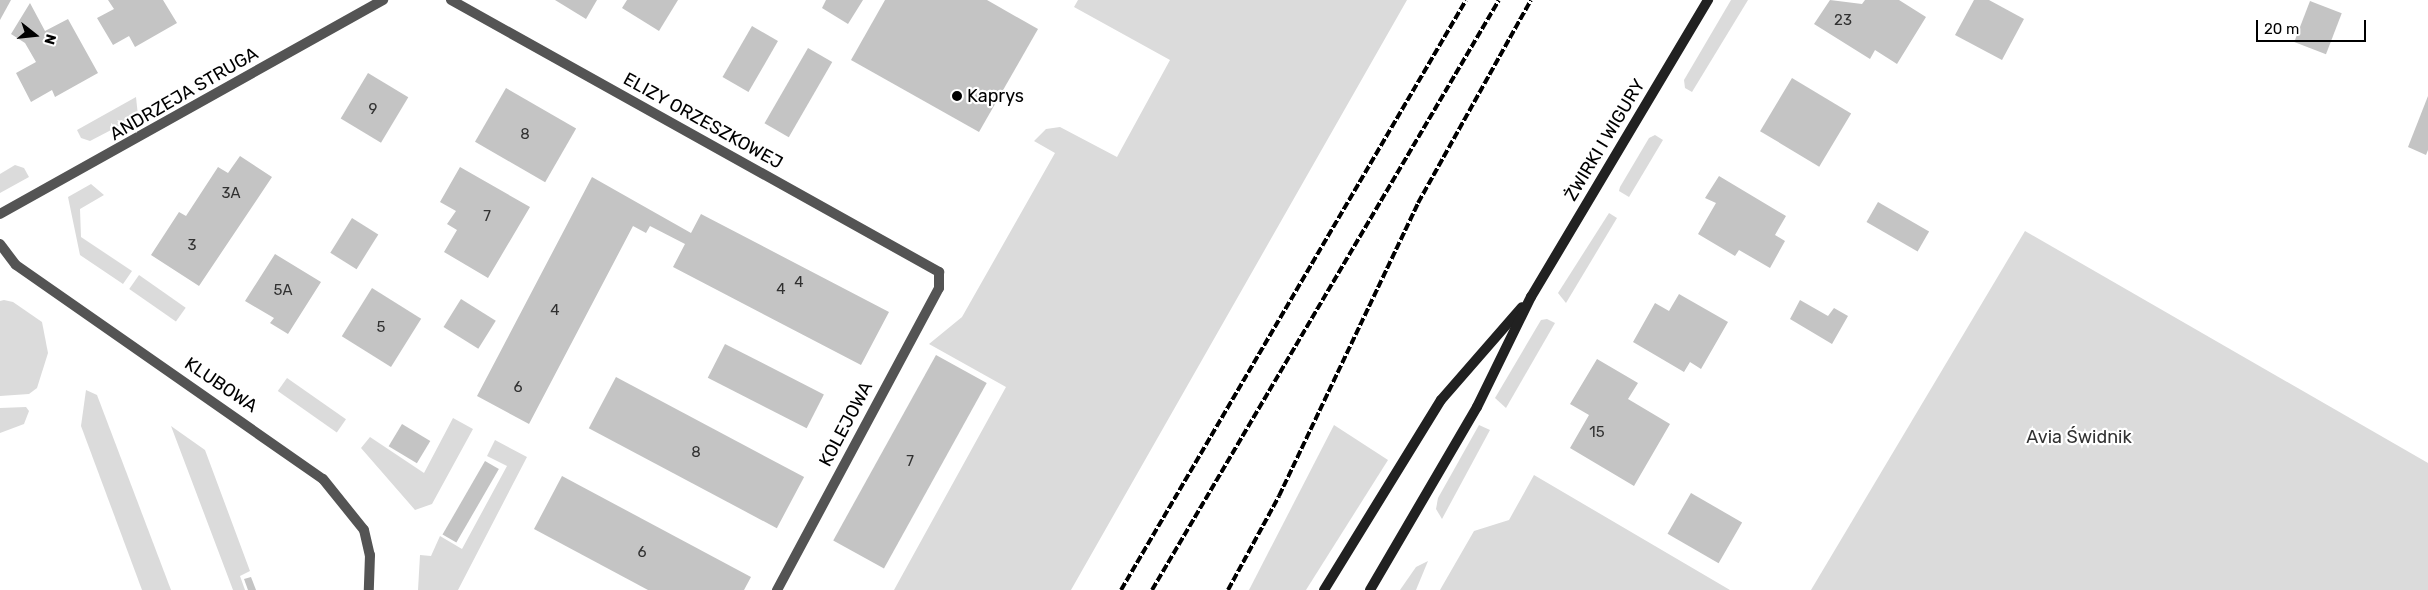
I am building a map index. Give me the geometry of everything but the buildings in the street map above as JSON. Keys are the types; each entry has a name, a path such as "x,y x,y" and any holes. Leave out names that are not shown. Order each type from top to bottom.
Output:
{"main road":[{"name":"ŻWIRKI I WIGURY","path":"1531,297 1708,0"},
{"path":"1324,590 1441,400 1531,297"},
{"path":"1370,590 1476,407 1531,297"}],"street":[{"name":"ANDRZEJA STRUGA","path":"0,214 383,0"},
{"name":"ELIZY ORZESZKOWEJ","path":"451,0 939,272"},
{"name":"KLUBOWA","path":"0,244 16,265 324,479 364,530 370,555 369,590"},
{"name":"KOLEJOWA","path":"777,590 939,288 939,272"}],"green space":[{"path":"1078,0 1407,0 1071,590 894,590 1006,387 929,344 962,317 1055,153 1034,141 1046,129 1060,127 1117,157 1170,60 1074,7"},
{"path":"1731,0 1748,0 1692,92 1685,88 1684,80"},
{"path":"136,97 138,116 90,141 81,138 77,130"},
{"path":"1655,135 1663,140 1629,197 1619,191 1620,187 1649,138"},
{"path":"15,165 24,168 29,177 0,193 0,174"},
{"path":"91,184 104,195 80,209 81,237 132,271 123,284 80,255 68,197"},
{"path":"1609,213 1617,218 1566,303 1558,293"},
{"name":"Avia Świdnik","path":"2025,231 2428,463 2428,590 1811,590"},
{"path":"139,275 186,308 176,322 129,289"},
{"path":"0,301 13,302 42,322 48,353 37,388 29,394 0,396"},
{"path":"1547,319 1555,323 1506,408 1495,398 1541,320"},
{"path":"287,378 346,419 337,432 278,391"},
{"path":"86,390 97,395 171,590 142,590 81,426"},
{"path":"26,407 29,411 24,424 0,433 0,408"},
{"path":"453,418 473,429 432,504 415,510 361,448 370,437 424,473"},
{"path":"1334,425 1388,460 1306,590 1249,590"},
{"path":"1479,425 1490,430 1442,519 1436,509 1438,498"},
{"path":"171,426 205,450 250,571 240,576 245,590 233,590"},
{"path":"495,440 527,457 458,590 418,590 420,555 431,556 440,536 462,549 507,466 487,456"},
{"path":"1534,475 1730,590 1440,590 1474,531 1509,520"},
{"path":"1428,561 1416,590 1400,590 1416,567"}],"railway":[{"path":"1121,590 1466,0"},
{"path":"1152,590 1499,0"},
{"path":"1228,590 1279,496 1418,203 1531,0"}],"place":[{"name":"Kaprys","path":"957,96"}]}
